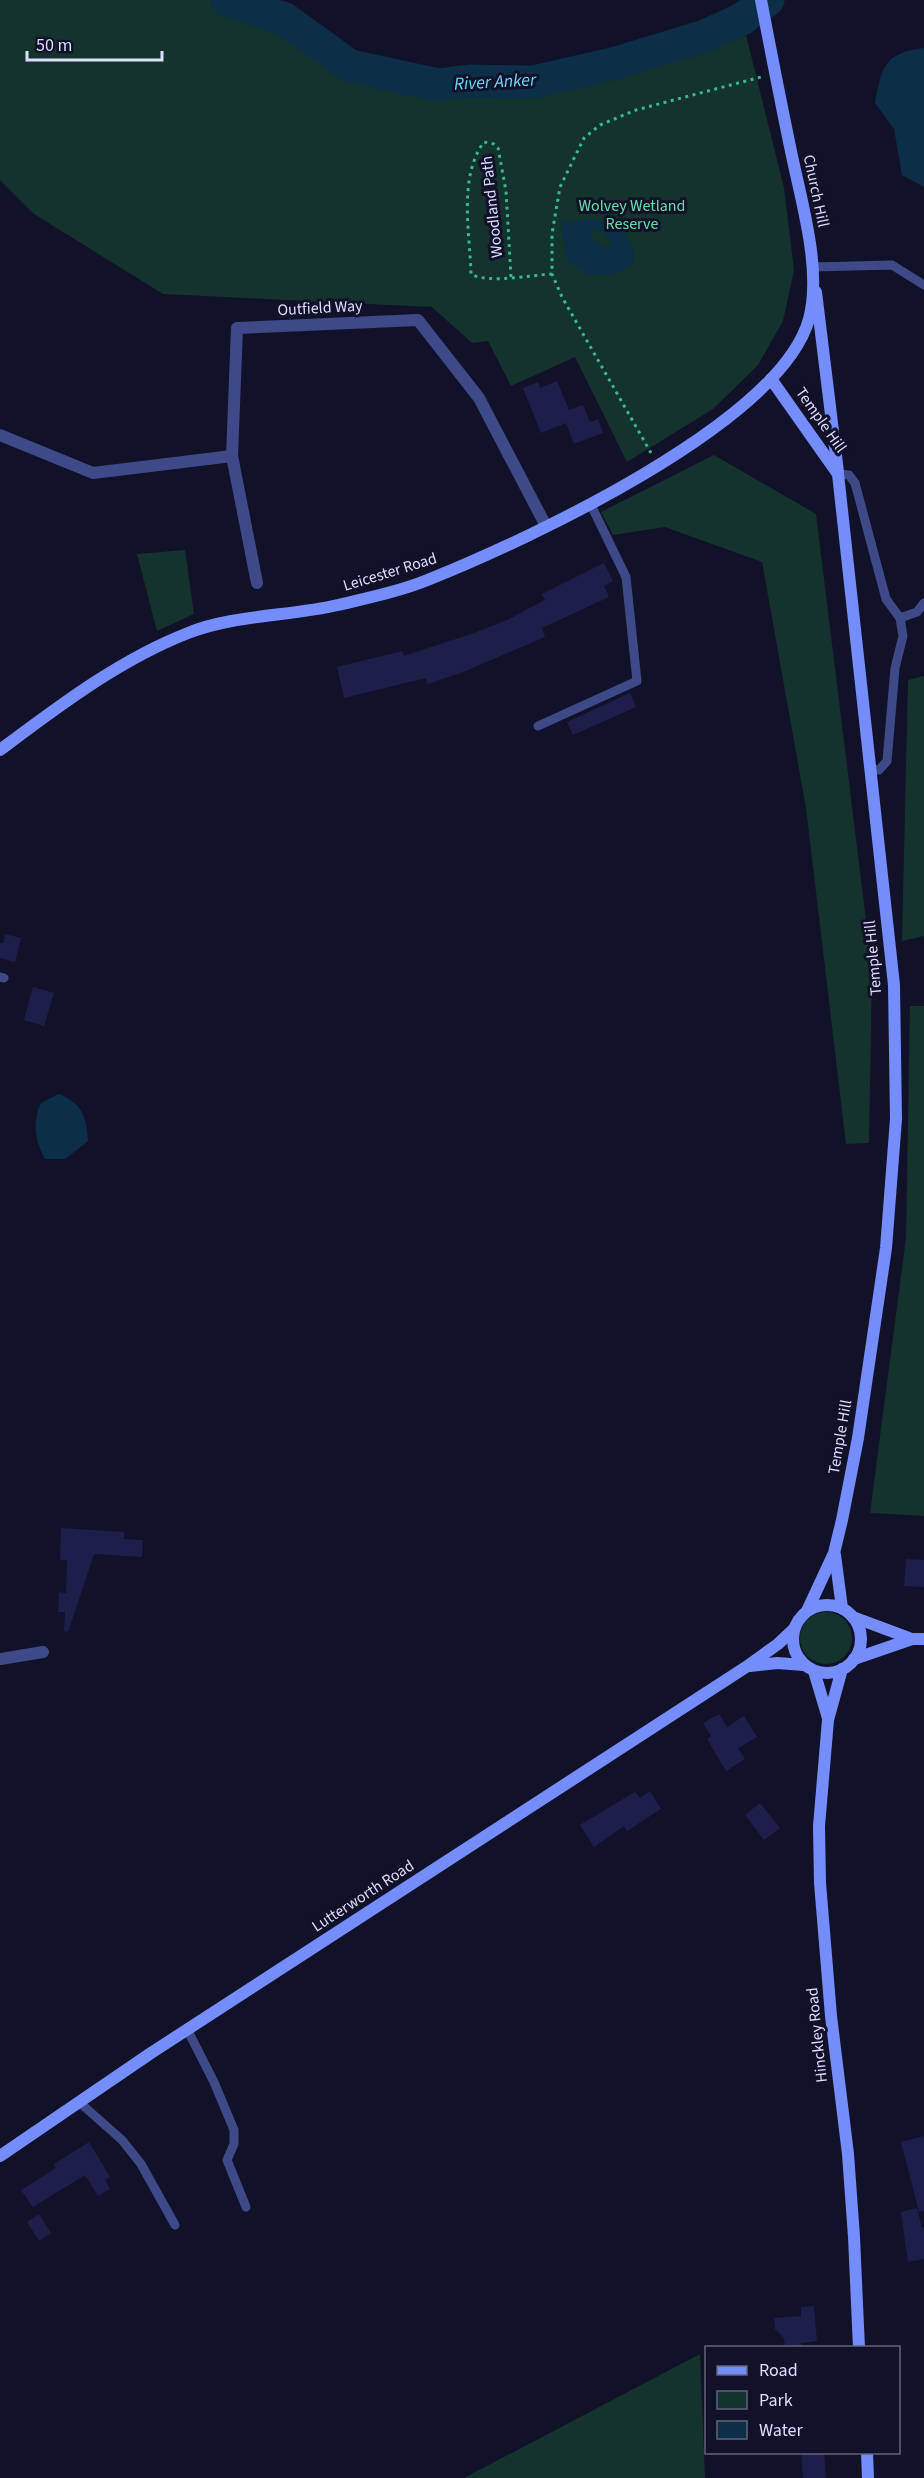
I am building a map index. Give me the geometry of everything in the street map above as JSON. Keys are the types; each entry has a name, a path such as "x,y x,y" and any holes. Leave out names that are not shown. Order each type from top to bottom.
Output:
{"main road":[{"name":"Church Hill","path":"761,0 813,267 809,318 793,354 771,379"},
{"path":"813,267 838,474"},
{"name":"Leicester Road","path":"0,750 118,666 190,632 237,621 336,606 427,581 546,526 658,465 709,432 771,379"},
{"name":"Temple Hill","path":"771,379 838,474 894,985 896,1119 886,1248 858,1438 834,1553 807,1611"},
{"name":"Temple Hill","path":"834,1553 842,1608"},
{"path":"824,1605 842,1608 853,1617 918,1639 854,1659 842,1669 823,1673 809,1668 794,1648 794,1629 799,1618 807,1611 824,1605"},
{"path":"853,1617 860,1633 858,1651 854,1659"},
{"name":"Lutterworth Road","path":"0,2156 187,2030 746,1667 778,1644 794,1629"},
{"name":"Lutterworth Road","path":"746,1667 777,1663 809,1668"},
{"name":"Hinckley Road","path":"809,1668 828,1720"},
{"name":"Hinckley Road","path":"842,1669 828,1720 819,1826 820,1883 831,2016 848,2154 859,2346"},
{"path":"867,2454 868,2478"}],"street":[{"name":"Outfield Way","path":"257,583 232,456 237,328 418,320 479,398 546,526"},
{"path":"0,435 93,473 232,456"},
{"path":"0,1659 43,1652"}],"lane":[{"path":"813,267 891,265 924,285"},
{"path":"838,474 849,475 855,483 886,599 900,618 903,636 895,668 887,761 879,770 870,769"},
{"path":"538,726 637,681 626,577 590,503"},
{"path":"900,618 917,612 924,603"},
{"path":"187,2030 234,2130 234,2144 227,2160 246,2207"},
{"path":"79,2102 122,2140 141,2164 175,2225"}],"path":[{"path":"658,465 562,297 552,274 552,234 560,187 584,138 600,125 636,111 775,73"},
{"name":"Woodland Path","path":"511,277 506,191 498,148 494,144 484,142 478,151 469,180 471,274 478,278 511,277 552,274"}],"green space":[{"name":"Wolvey Wetland Reserve","path":"0,0 227,0 285,19 350,66 438,85 469,81 533,82 558,77 616,63 705,36 742,19 784,188 794,270 783,321 758,365 713,409 627,462 575,357 511,386 488,341 472,343 432,307 163,294 34,214 0,180"},
{"path":"714,455 816,514 872,969 869,1143 846,1144 806,808 762,562 665,527 613,535 601,512"},
{"path":"185,550 194,614 157,631 137,554"},
{"path":"924,676 924,936 902,941 908,680"},
{"path":"910,1006 924,1006 924,1516 870,1513 906,1238"},
{"path":"821,1612 831,1612 845,1619 852,1638 845,1657 831,1664 821,1664 811,1660 804,1653 800,1643 800,1633 804,1623 811,1616"},
{"path":"700,2354 705,2478 464,2478"}],"water":[{"path":"924,48 924,187 902,175 894,129 875,103 880,80 887,64 900,54"},
{"path":"592,218 620,227 633,250 633,265 615,274 587,275 566,259 561,223","holes":["594,229 604,232 612,242 605,248 590,237"]},
{"path":"59,1094 73,1102 82,1112 88,1141 65,1159 45,1159 37,1138 36,1117 41,1103"}],"building":[{"path":"557,381 569,410 583,405 590,422 598,419 603,433 574,444 566,423 541,433 523,388 538,382 540,388"},
{"path":"604,563 613,581 604,586 609,597 542,628 545,637 463,672 427,684 426,678 344,698 337,667 402,651 404,656 505,621 545,600 542,594"},
{"path":"630,693 636,707 573,735 567,722"},
{"path":"5,934 21,938 15,962 0,958 0,943 3,943"},
{"path":"33,987 54,993 44,1026 24,1020"},
{"path":"61,1528 124,1532 124,1539 143,1540 142,1557 94,1554 68,1632 64,1631 65,1612 58,1612 59,1592 66,1593 67,1560 60,1560"},
{"path":"906,1559 924,1560 924,1587 904,1586"},
{"path":"719,1714 727,1727 744,1716 757,1737 738,1748 745,1759 726,1771 707,1739 711,1736 703,1723"},
{"path":"650,1791 661,1809 627,1831 624,1826 594,1847 580,1825 635,1792 640,1798"},
{"path":"760,1803 780,1828 764,1840 745,1815"},
{"path":"924,2136 924,2211 919,2212 901,2142"},
{"path":"89,2142 110,2177 105,2180 110,2189 98,2196 85,2175 33,2207 21,2190 56,2168 54,2164"},
{"path":"917,2208 922,2228 924,2227 924,2259 908,2262 901,2212"},
{"path":"39,2214 51,2233 39,2241 27,2222"},
{"path":"814,2306 817,2341 801,2343 802,2346 785,2346 784,2338 775,2329 774,2318 801,2316 801,2307"},
{"path":"801,2454 824,2454 826,2478 803,2478"}],"waterway":[{"name":"River Anker","path":"227,0 285,19 350,66 438,85 469,81 533,82 616,63 705,36 742,19 768,0"}]}
